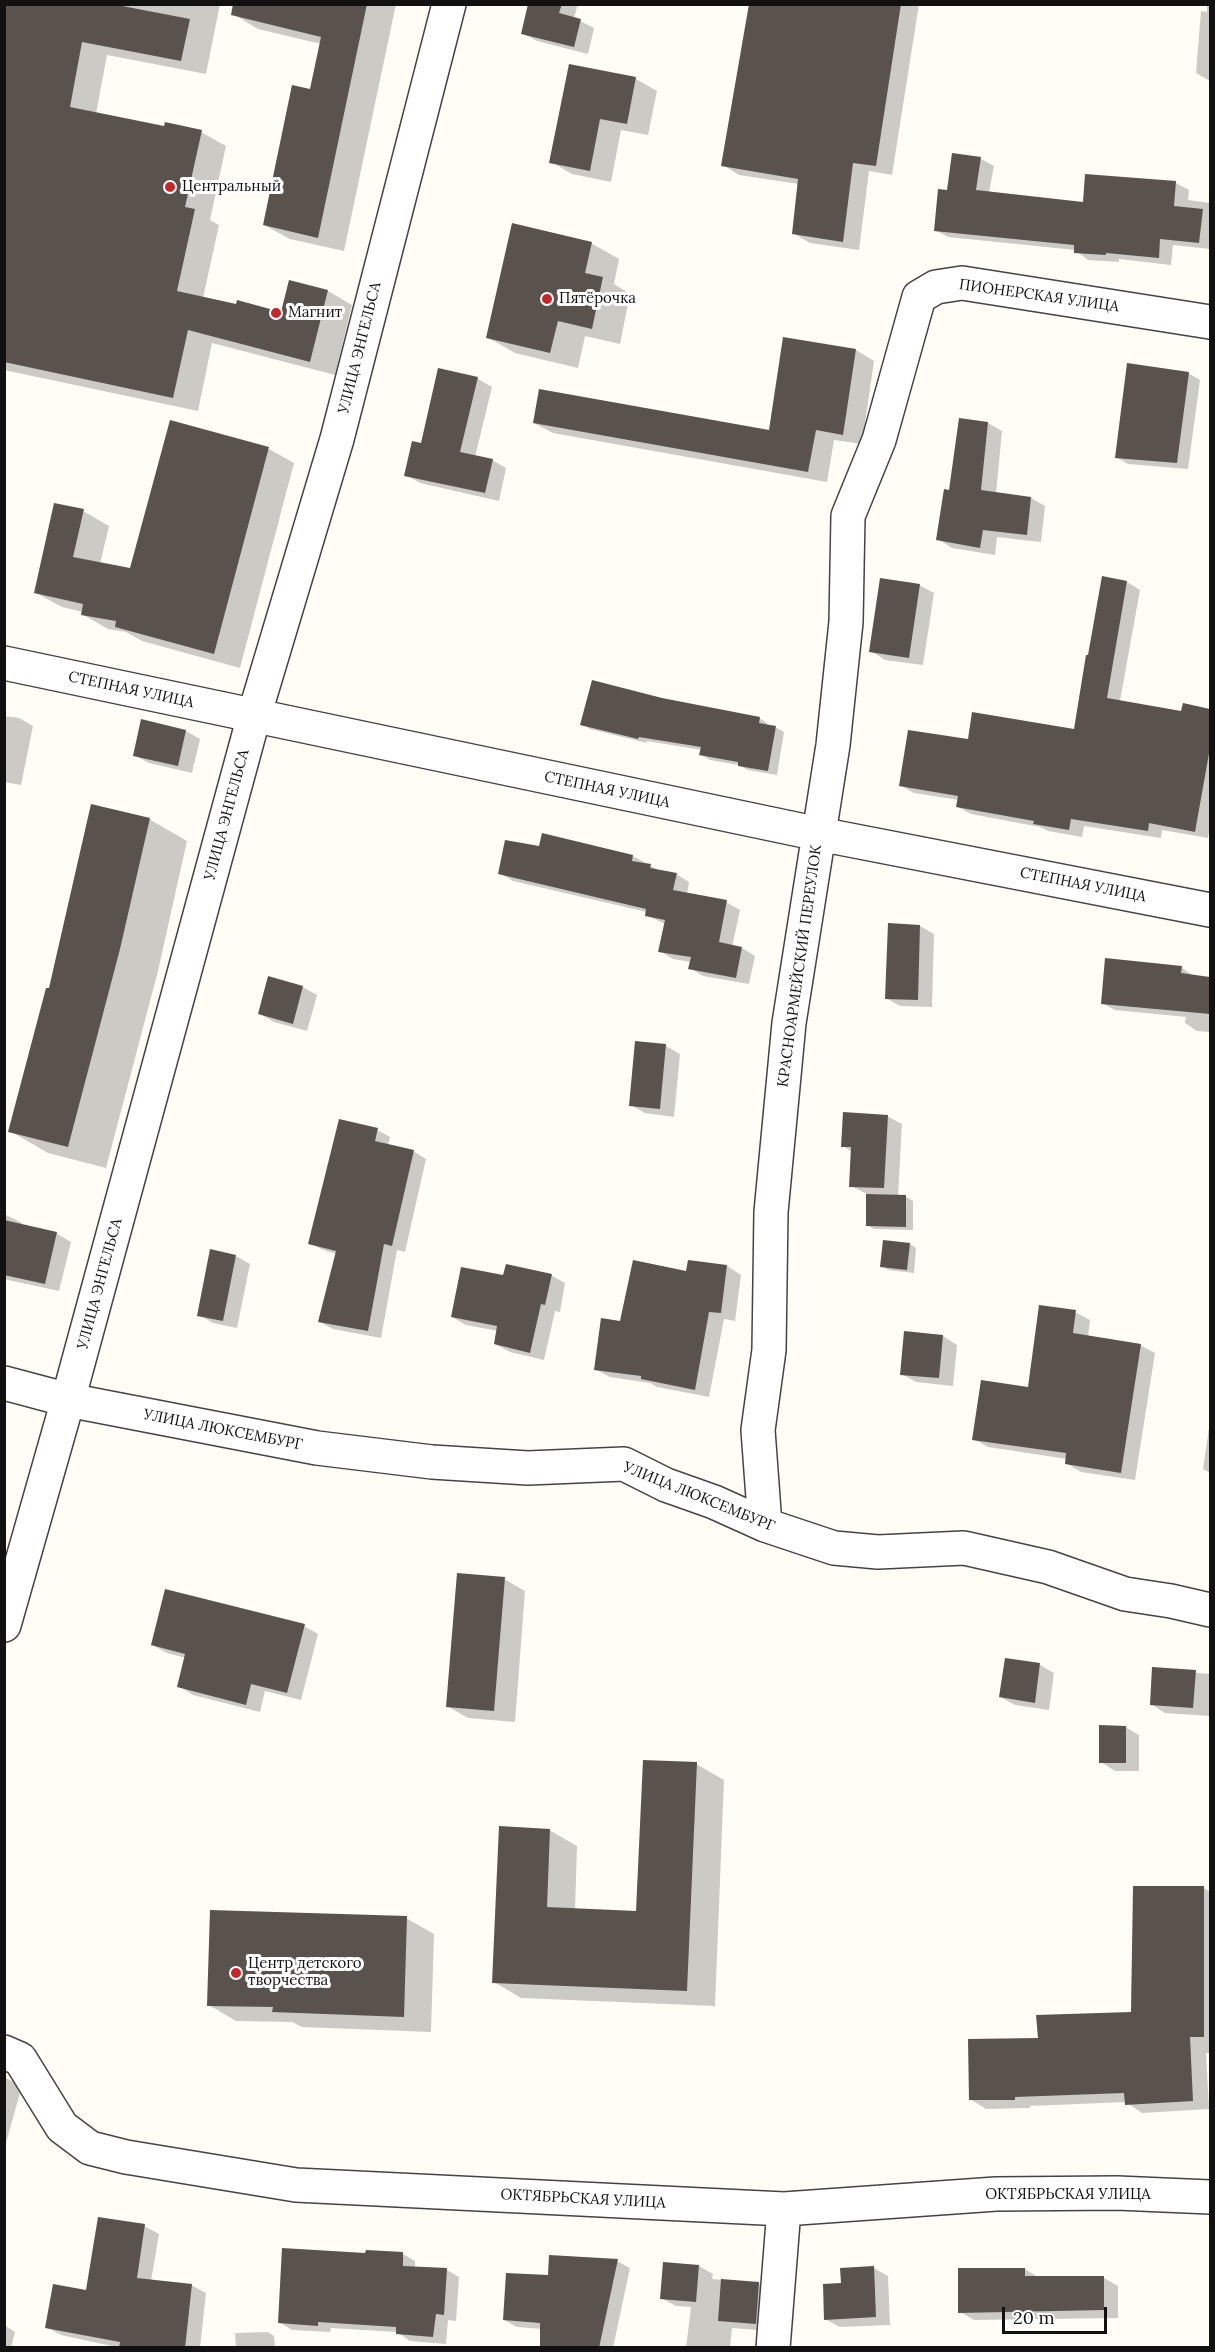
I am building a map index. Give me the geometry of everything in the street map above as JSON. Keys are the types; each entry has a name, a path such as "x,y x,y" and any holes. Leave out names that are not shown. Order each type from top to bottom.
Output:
{"street":[{"name":"УЛИЦА ЭНГЕЛЬСА","path":"4,1625 68,1400 254,716 336,440 449,4"},
{"name":"ПИОНЕРСКАЯ УЛИЦА","path":"848,516 879,440 919,297 936,287 962,283 1210,322"},
{"name":"КРАСНОАРМЕЙСКИЙ ПЕРЕУЛОК","path":"765,1525 758,1430 769,1350 771,1212 789,1023 833,745 846,622 848,516"},
{"name":"СТЕПНАЯ УЛИЦА","path":"4,663 819,834 1210,909"},
{"name":"УЛИЦА ЛЮКСЕМБУРГ","path":"4,1383 68,1400 317,1448 409,1459 528,1468 624,1464 666,1485 714,1502 765,1525 834,1548 878,1552 964,1548 1048,1567 1125,1594 1210,1610"},
{"name":"ОКТЯБРЬСКАЯ УЛИЦА","path":"4,2052 20,2060 62,2127 90,2148 126,2157 296,2185 784,2209 996,2194 1117,2193 1210,2197"},
{"path":"773,2348 784,2209"}],"building":[{"path":"4,4 112,4 190,19 181,61 82,42 70,107 164,126 165,122 202,130 185,207 195,209 177,291 236,304 237,300 281,312 289,280 328,290 310,362 188,330 173,398 4,362"},
{"path":"233,4 367,4 318,238 263,225 292,85 310,89 321,37 231,15"},
{"path":"528,4 562,4 559,13 581,19 574,47 521,34"},
{"path":"749,4 901,4 876,166 853,163 843,242 792,234 798,179 721,166"},
{"path":"569,64 636,77 627,124 600,119 590,171 549,163"},
{"path":"952,153 981,157 976,190 1083,202 1085,174 1176,181 1174,206 1203,209 1199,243 1160,239 1159,258 1106,253 1106,255 1074,253 1074,245 934,231 938,189 947,190"},
{"name":"Пятёрочка","path":"512,223 592,242 585,273 603,277 592,329 558,321 550,353 486,338"},
{"path":"783,337 856,349 843,435 816,430 808,472 533,423 539,389 769,430"},
{"path":"1127,363 1189,372 1177,463 1115,458"},
{"path":"438,368 478,377 460,452 493,459 485,493 404,476 412,441 421,443"},
{"path":"959,418 988,422 981,490 1031,497 1027,535 983,530 980,548 936,540 944,489 949,490"},
{"path":"170,420 269,447 214,654 115,627 116,621 81,615 83,604 34,593 54,503 84,509 73,557 130,568"},
{"path":"1102,576 1127,581 1107,698 1181,711 1183,703 1210,709 1210,748 1195,832 1149,823 1148,831 1071,819 1069,830 1033,824 1034,821 956,807 958,796 899,786 908,730 968,739 972,712 1074,729"},
{"path":"880,578 920,584 909,658 869,652"},
{"path":"592,680 662,698 760,717 759,723 776,726 768,771 738,766 738,762 699,755 701,747 639,737 638,739 580,725"},
{"path":"141,719 186,730 178,766 133,756"},
{"path":"91,804 150,818 120,949 68,1147 8,1132 46,988 49,988"},
{"path":"542,833 633,855 632,861 651,864 650,868 677,873 673,890 727,900 719,942 742,947 736,978 688,969 691,957 658,952 665,920 645,916 646,909 498,874 505,840 539,846"},
{"path":"888,923 920,925 918,1000 885,999"},
{"path":"1105,958 1182,966 1181,973 1210,977 1210,1014 1101,1004"},
{"path":"268,976 303,986 293,1024 258,1014"},
{"path":"635,1041 666,1044 660,1109 629,1106"},
{"path":"843,1112 888,1115 884,1188 849,1187 851,1147 841,1147"},
{"path":"339,1119 378,1128 375,1141 414,1150 392,1246 384,1244 368,1331 318,1322 336,1251 308,1244"},
{"path":"866,1194 906,1195 906,1227 866,1226"},
{"path":"4,1220 57,1232 45,1284 4,1275"},
{"path":"883,1240 910,1243 907,1270 880,1267"},
{"path":"210,1249 236,1255 223,1321 197,1316"},
{"path":"633,1260 686,1271 688,1260 727,1265 721,1313 709,1312 695,1390 641,1379 641,1376 594,1370 601,1318 620,1321"},
{"path":"506,1264 552,1274 545,1305 541,1304 530,1353 494,1344 497,1326 451,1317 461,1267 503,1275"},
{"path":"1039,1305 1076,1310 1073,1333 1141,1344 1121,1473 1065,1464 1066,1453 972,1440 981,1380 1028,1387"},
{"path":"904,1331 943,1335 939,1378 900,1375"},
{"path":"457,1573 505,1577 494,1711 446,1707"},
{"path":"165,1589 305,1624 287,1693 251,1684 246,1705 177,1687 185,1654 151,1645"},
{"path":"1005,1658 1040,1663 1035,1703 999,1697"},
{"path":"1152,1667 1196,1670 1193,1708 1150,1705"},
{"path":"1099,1725 1126,1726 1126,1763 1099,1763"},
{"path":"643,1760 697,1762 687,1991 492,1983 499,1826 550,1829 547,1907 636,1911"},
{"path":"1133,1886 1204,1886 1204,2037 1190,2037 1193,2101 1125,2105 1124,2093 1015,2097 1015,2100 969,2100 968,2039 1038,2038 1036,2015 1131,2012"},
{"path":"210,1910 407,1916 404,2017 272,2012 273,2007 207,2006"},
{"path":"98,2217 145,2224 137,2278 192,2284 185,2348 119,2348 120,2342 45,2328 53,2284 86,2290"},
{"path":"282,2248 365,2253 366,2250 403,2252 403,2266 447,2268 444,2315 436,2314 433,2337 396,2334 396,2327 318,2322 318,2326 278,2323"},
{"path":"549,2255 618,2259 599,2348 540,2348 540,2323 503,2320 506,2273 548,2275"},
{"path":"663,2262 699,2265 696,2302 660,2299"},
{"path":"874,2266 876,2317 824,2320 823,2284 841,2283 840,2268"},
{"path":"958,2268 1025,2268 1025,2276 1104,2276 1104,2310 958,2313"},
{"path":"721,2279 759,2282 756,2324 718,2321"}],"place":[{"name":"Центральный","path":"170,187"},
{"name":"Пятёрочка","path":"547,299"},
{"name":"Магнит","path":"276,313"},
{"name":"Центр детского творчества","path":"236,1973"}]}
